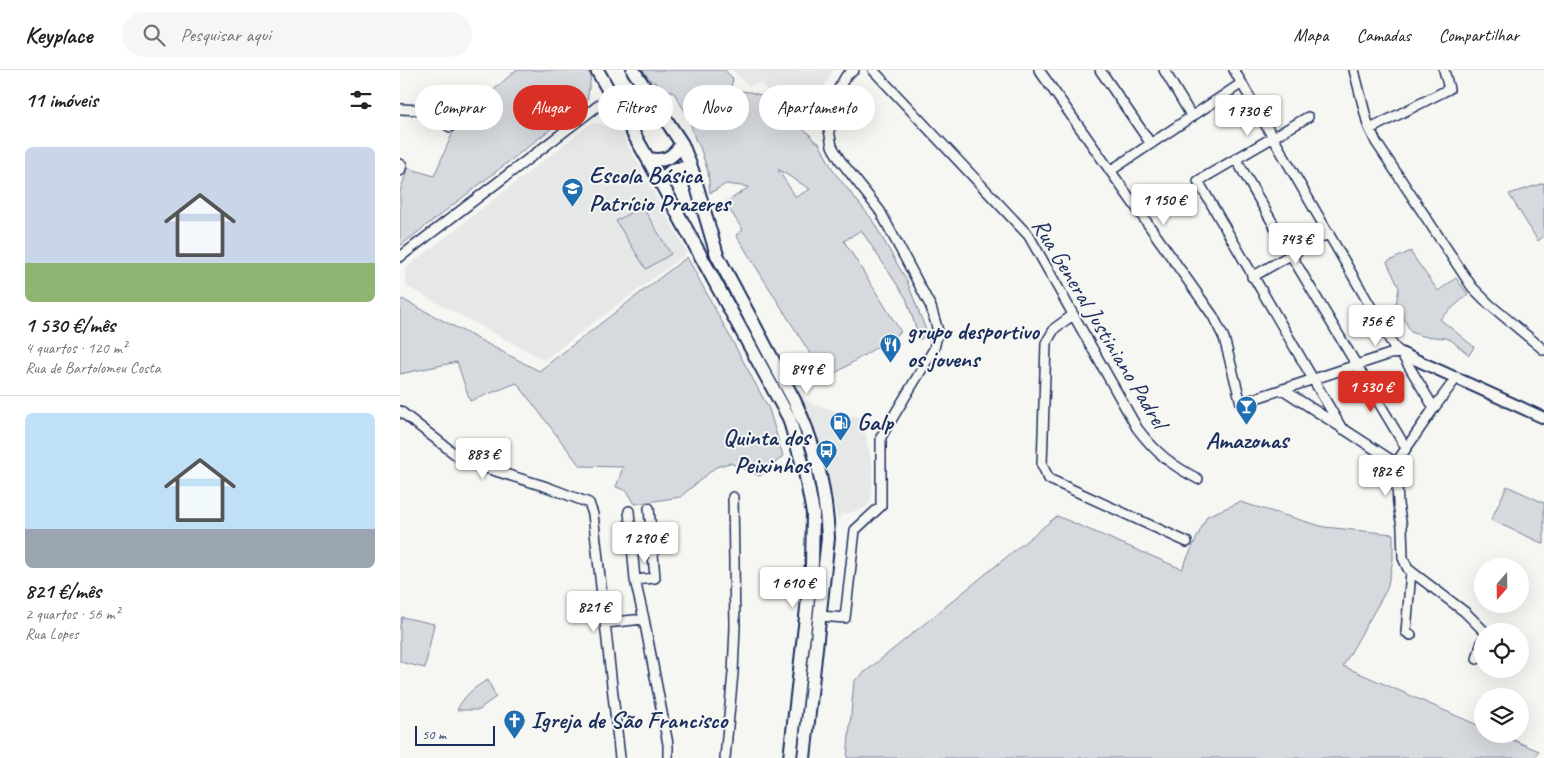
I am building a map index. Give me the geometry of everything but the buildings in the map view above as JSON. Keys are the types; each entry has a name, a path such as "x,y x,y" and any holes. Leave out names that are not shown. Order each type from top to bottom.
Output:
{"main road":[{"path":"597,70 606,85"},
{"path":"633,70 682,144 692,170 717,255 803,418 820,470 827,514 828,538 804,758"},
{"path":"632,130 789,418 805,472 813,514 812,564 790,758"},
{"path":"648,159 660,161 669,158 677,152 682,144"},
{"path":"662,183 666,174 674,169 692,170"}],"street":[{"path":"820,616 845,618 855,530 881,506 881,437 934,349 938,331 931,307 880,211 840,160 832,146 829,130 830,114 834,99 838,88 846,76 854,70"},
{"name":"Rua General Justiniano Padrel","path":"873,70 1029,236 1137,428 1161,456 1178,469 1198,479"},
{"path":"1039,70 1213,316 1224,338 1241,403 1390,354 1401,353"},
{"path":"1100,70 1151,144"},
{"path":"1164,70 1192,117"},
{"path":"1234,70 1394,347 1401,353 1544,418"},
{"path":"1354,70 1370,130 1376,142 1472,287 1489,304 1544,350"},
{"path":"1370,130 1449,89 1444,70"},
{"path":"1110,171 1242,83"},
{"path":"400,257 598,106"},
{"path":"400,109 415,110"},
{"path":"1308,117 1198,181 1252,277 1314,378 1342,429"},
{"path":"1236,159 1290,255 1406,448"},
{"path":"1252,277 1329,233"},
{"path":"1073,315 1055,328 1046,343 1042,465 1049,479 1187,542"},
{"path":"1401,353 1434,408"},
{"path":"1457,378 1396,463 1398,504 1402,527 1403,558 1408,569 1465,612 1476,623"},
{"path":"1282,389 1396,463"},
{"path":"400,412 460,458 589,502 593,514 620,758"},
{"path":"726,758 735,627 733,497"},
{"path":"635,580 655,578 648,508"},
{"path":"628,511 635,580 668,744 668,758"},
{"path":"1411,571 1406,632 1411,635"},
{"path":"605,623 644,619"}],"shaded area":[{"path":"516,70 587,70 591,76 588,95 588,85 513,85 513,130 550,130 400,246 400,191 408,168 434,176 454,130 503,130 503,85 499,85"},
{"path":"643,70 725,70 733,79 731,85 683,85 683,108 673,92 673,85 659,85 650,80"},
{"path":"732,70 834,70 825,85 762,85 760,83 748,85"},
{"path":"749,92 759,95 759,130 804,130 809,133 813,140 819,143 834,172 871,218 907,281 927,333 920,340 906,298 861,230 844,241 901,332 826,379 736,235 743,230 725,203 749,187 726,184 710,193 708,172 700,147 692,130 749,130","holes":["778,170 779,170 810,189 796,197"]},
{"name":"Escola Básica Patrício Prazeres","path":"592,123 598,124 598,130 620,130 687,253 544,360 406,286 405,269 583,130 588,130 588,126"},
{"path":"1544,183 1544,236 1538,241 1509,194"},
{"path":"642,206 671,254 646,269 616,221"},
{"path":"1411,251 1438,291 1456,278 1468,294 1440,319 1474,347 1469,355 1446,338 1422,336 1411,332 1396,304 1399,288 1387,262"},
{"path":"687,257 769,409 783,456 760,476 730,463 716,467 680,497 635,504 627,491 616,487 623,467 580,466 517,383 470,401 457,362 400,374 400,302 402,299 539,371"},
{"name":"Galp","path":"776,357 786,365 803,396 808,401 815,405 858,417 863,422 873,470 871,500 867,507 842,514 838,521 833,500 830,500"},
{"path":"1507,486 1544,503 1544,544 1491,520"},
{"path":"1240,502 1324,527 1393,534 1393,560 1387,589 1343,666 1474,723 1474,743 1520,743 1539,751 1535,758 847,758 854,681 1057,516 1182,569 1207,516"},
{"path":"402,617 434,624 425,668 400,662 400,625"},
{"path":"488,680 496,697 480,710 457,710 470,692"}],"place":[{"name":"Escola Básica Patrício Prazeres","path":"573,208"},
{"name":"grupo desportivo os jovens","path":"891,364"},
{"name":"Amazonas","path":"1247,425"},
{"name":"Galp","path":"841,441"},
{"name":"Quinta dos Peixinhos","path":"826,470"},
{"name":"Igreja de São Francisco","path":"515,739"}]}
